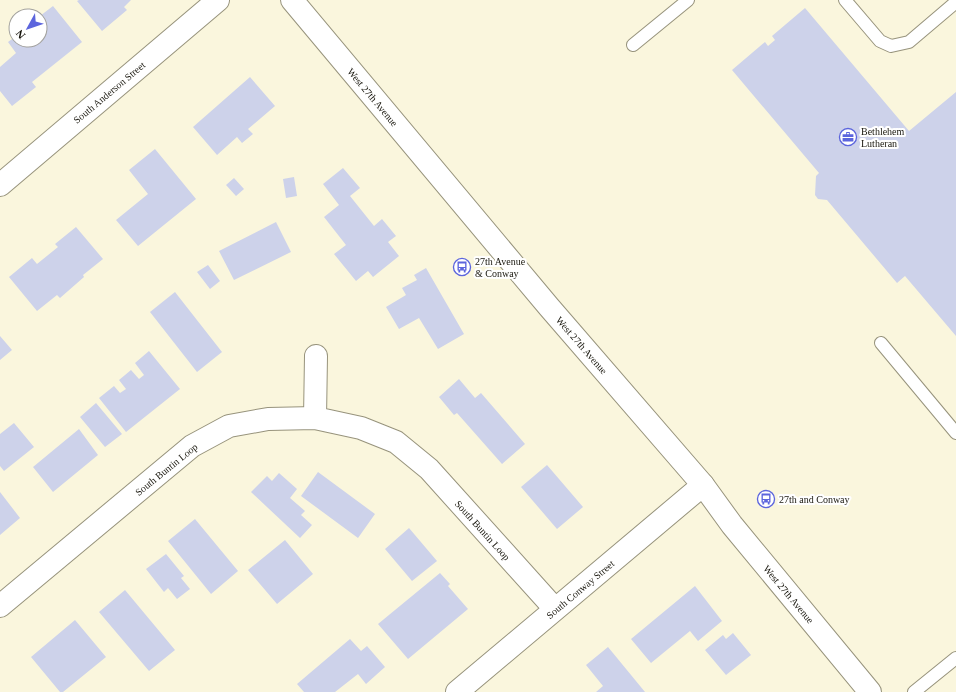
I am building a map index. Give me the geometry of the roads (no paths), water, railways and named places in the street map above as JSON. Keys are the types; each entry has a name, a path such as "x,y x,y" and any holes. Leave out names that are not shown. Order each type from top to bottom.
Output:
{"street":[{"name":"South Anderson Street","path":"0,184 218,0"},
{"name":"West 27th Avenue","path":"292,0 538,295 703,485 732,525 870,692"},
{"path":"315,418 316,356"},
{"name":"South Buntin Loop","path":"0,606 192,446 229,426 268,419 315,418 361,428 396,442 429,469 555,609"},
{"name":"South Conway Street","path":"457,692 703,485"}],"lane":[{"path":"633,45 688,0"},
{"path":"846,0 880,41 891,46 908,42 956,2"},
{"path":"881,343 956,434"},
{"path":"914,692 956,658"}],"place":[{"name":"Bethlehem Lutheran","path":"848,137"},
{"name":"27th Avenue & Conway","path":"462,267"},
{"name":"27th and Conway","path":"766,499"}]}
